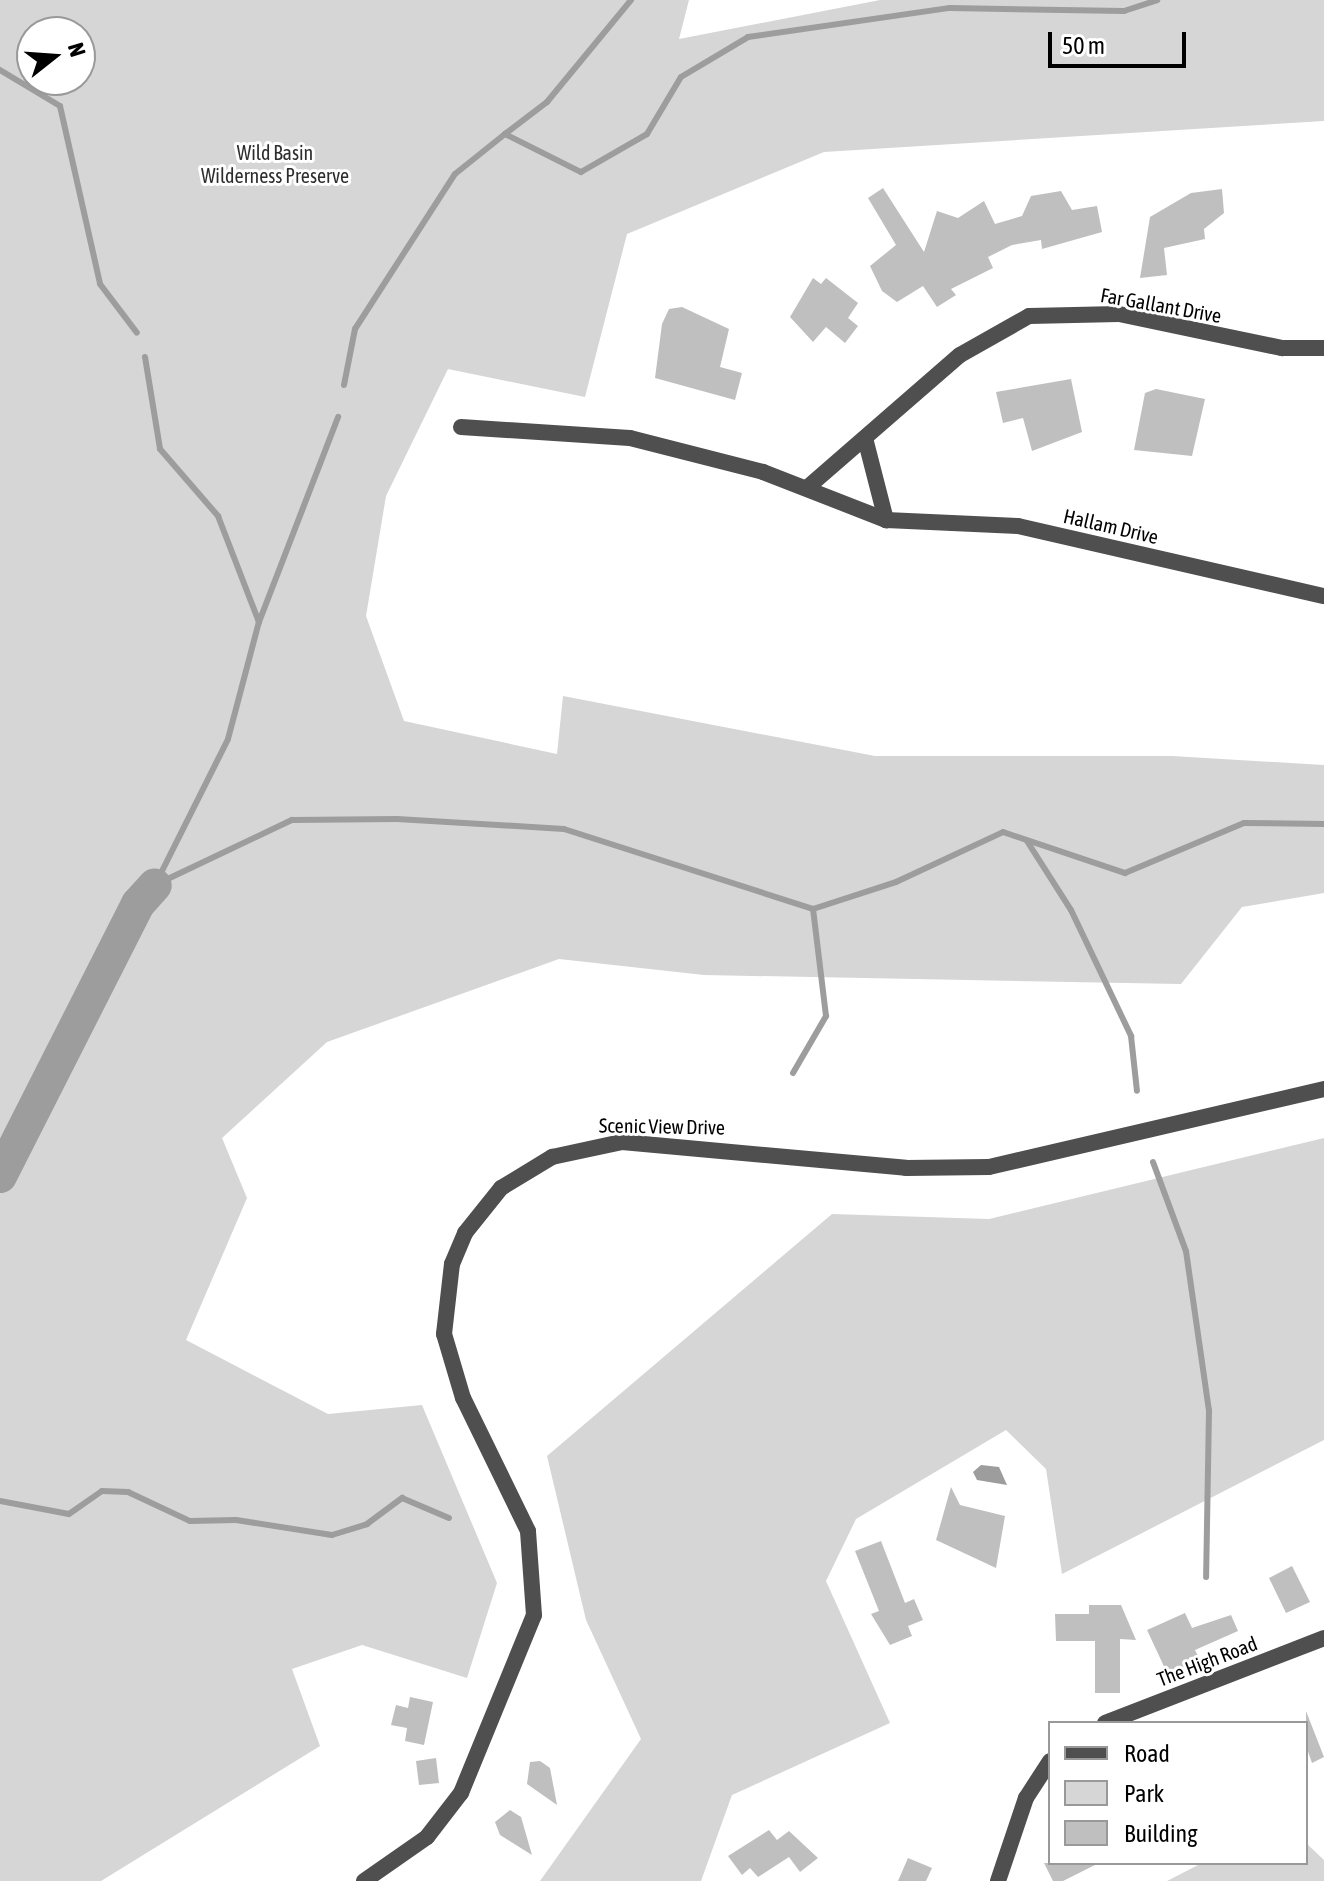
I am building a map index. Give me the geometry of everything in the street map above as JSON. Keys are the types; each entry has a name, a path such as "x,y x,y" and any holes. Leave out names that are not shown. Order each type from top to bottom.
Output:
{"street":[{"name":"Far Gallant Drive","path":"866,442 991,331 1029,316 1119,314 1282,348 1324,348"},
{"name":"Hallam Drive","path":"461,427 630,438 808,487 886,520 1018,526 1324,596"},
{"path":"808,487 866,442 886,520"},
{"name":"Scenic View Drive","path":"364,1881 427,1837 461,1793 534,1615 528,1531 463,1398 444,1334 452,1264 465,1233 501,1188 552,1157 622,1142 906,1168 989,1167 1324,1089"},
{"name":"The High Road","path":"1110,1721 1324,1638"},
{"path":"998,1881 1026,1798 1048,1764"}],"green space":[{"name":"Wild Basin Wilderness Preserve","path":"0,0 689,0 679,39 880,0 1324,0 1324,121 824,152 627,234 585,397 448,369 386,496 366,616 404,721 557,754 563,696 875,756 1172,756 1324,765 1324,893 1242,907 1181,984 704,975 559,959 327,1042 222,1138 247,1198 186,1340 328,1414 422,1405 497,1583 467,1678 362,1645 292,1669 320,1746 101,1881 0,1881"},
{"path":"1324,1138 1324,1440 1062,1574 1046,1469 1006,1430 856,1519 826,1581 890,1723 732,1795 701,1881 540,1881 641,1739 586,1620 547,1456 832,1214 989,1219"},
{"path":"1308,1845 1324,1860 1324,1881 1167,1881 1198,1865 1308,1865"}],"shaded area":[{"path":"981,1465 999,1467 1007,1485 977,1480 973,1472"}],"building":[{"path":"883,188 924,252 937,211 958,218 984,201 995,224 1022,216 1031,196 1061,191 1072,210 1097,206 1102,232 1042,249 1041,240 1012,245 988,257 993,268 951,289 956,295 937,307 923,286 897,302 882,291 870,266 896,245 868,198"},
{"path":"1222,189 1224,213 1204,229 1205,239 1164,248 1167,275 1140,278 1150,217 1191,193"},
{"path":"813,278 821,284 826,278 858,303 848,318 858,326 845,343 826,327 813,342 790,317"},
{"path":"682,307 729,329 720,367 742,373 735,400 655,378 662,324 669,309"},
{"path":"1071,379 1082,432 1032,451 1023,418 1003,423 996,392"},
{"path":"1156,389 1205,399 1192,456 1134,450 1145,393"},
{"path":"951,1487 960,1505 1005,1516 996,1568 936,1540"},
{"path":"881,1541 905,1603 914,1599 923,1620 908,1626 912,1636 890,1645 871,1614 879,1611 855,1551"},
{"path":"1292,1566 1310,1602 1286,1613 1269,1578"},
{"path":"1089,1605 1121,1605 1136,1640 1120,1639 1120,1693 1095,1693 1095,1641 1056,1641 1055,1614 1089,1614"},
{"path":"1185,1613 1192,1628 1231,1615 1238,1631 1195,1650 1200,1660 1168,1675 1147,1630"},
{"path":"410,1697 433,1702 424,1745 405,1741 407,1728 391,1725 396,1705 408,1708"},
{"path":"1306,1711 1324,1757 1312,1763 1308,1752"},
{"path":"436,1758 439,1783 419,1785 416,1761"},
{"path":"540,1761 550,1768 557,1805 527,1784 530,1762"},
{"path":"510,1810 521,1817 532,1855 500,1835 495,1822"},
{"path":"769,1830 777,1840 789,1831 818,1858 800,1872 789,1857 758,1877 750,1868 742,1875 728,1856"},
{"path":"908,1858 932,1868 926,1881 898,1881"},
{"path":"1044,1863 1095,1865 1063,1881 1053,1881"}],"waterway":[{"path":"505,134 547,102 631,0"},
{"path":"344,385 355,329 455,174 505,134 581,172 647,134 681,77 748,37 950,8 1124,11 1157,0"},
{"path":"0,70 60,106 100,284 137,333"},
{"path":"145,357 160,449 218,516 259,622"},
{"path":"155,885 228,739 259,622 338,417"},
{"path":"155,885 292,820 397,819 564,829 813,909 896,882 1003,832 1125,873 1244,823 1324,824"},
{"path":"1027,841 1071,910 1131,1036 1137,1091"},
{"path":"0,1176 138,904 155,885"},
{"path":"793,1073 826,1016 813,909"},
{"path":"1153,1162 1186,1251 1209,1411 1206,1577"},
{"path":"0,1501 69,1514 102,1491 128,1492 190,1521 236,1520 332,1535 367,1524 402,1498 449,1518"}]}
